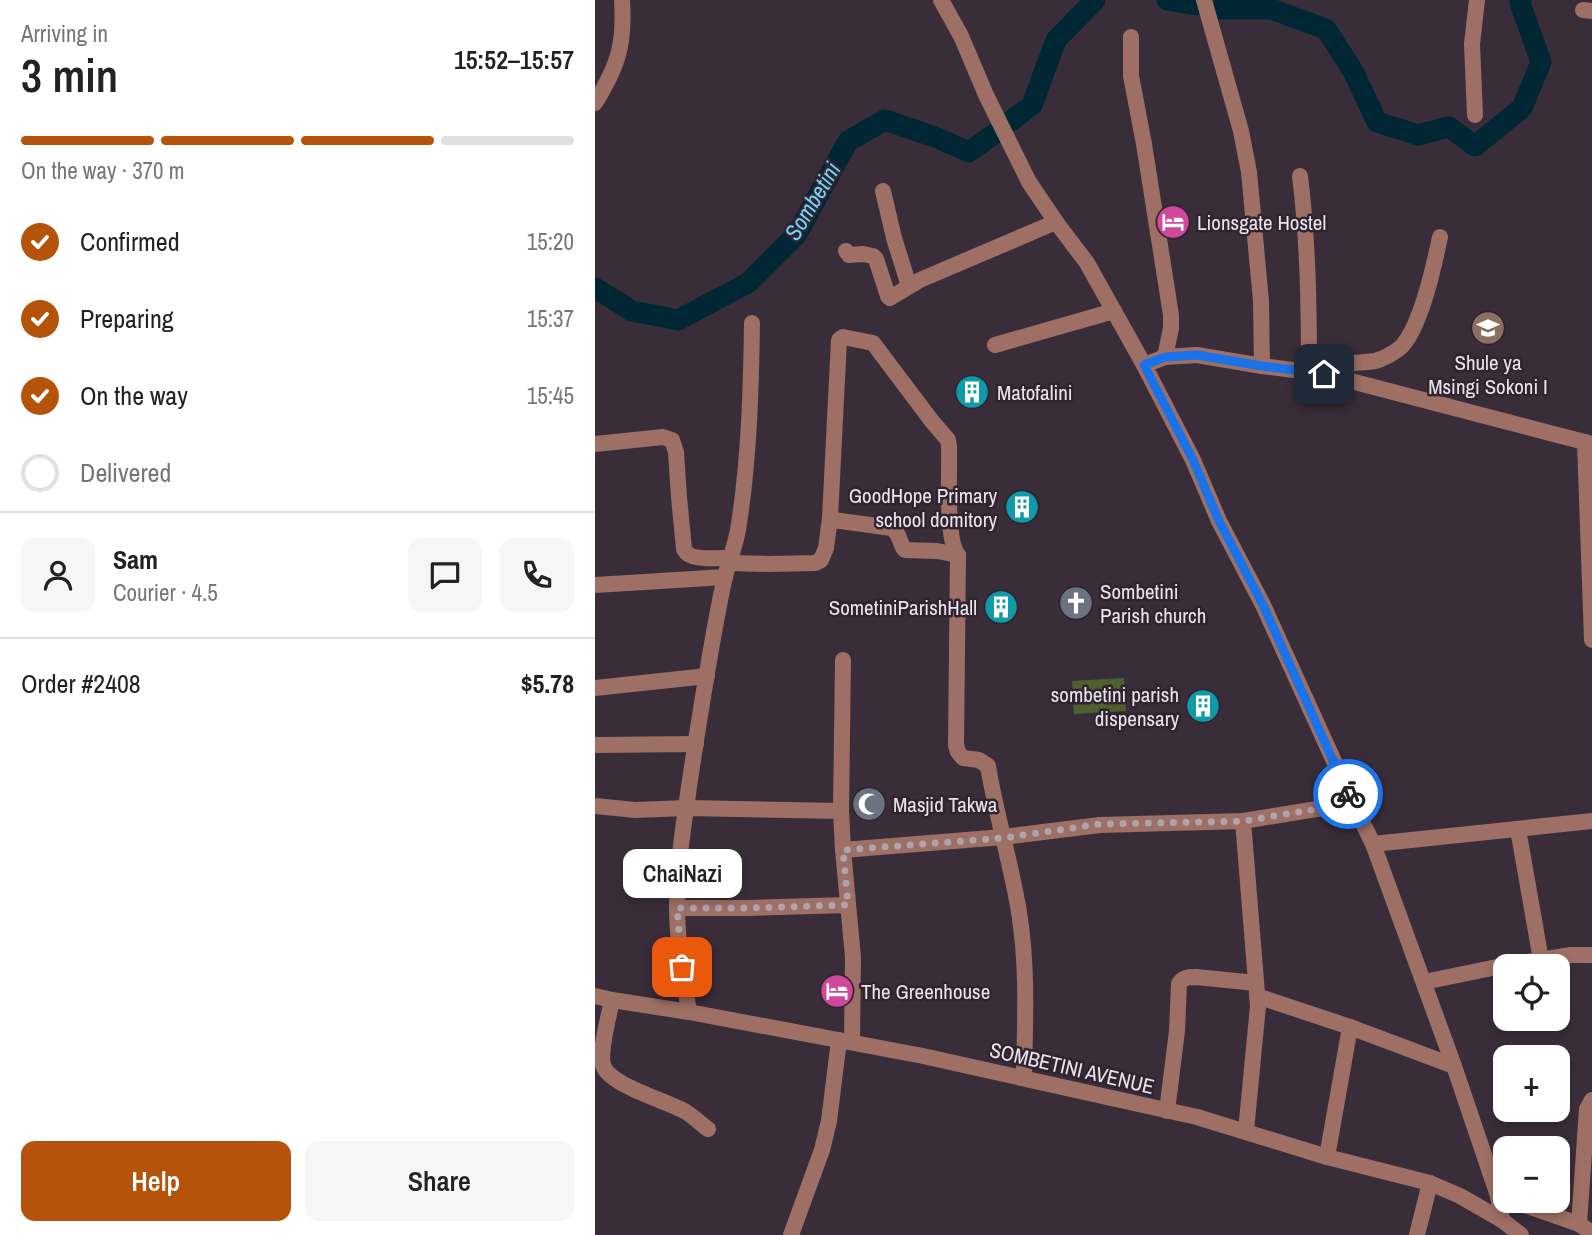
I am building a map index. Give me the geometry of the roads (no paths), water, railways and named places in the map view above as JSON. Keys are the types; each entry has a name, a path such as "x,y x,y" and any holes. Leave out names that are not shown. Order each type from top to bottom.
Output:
{"street":[{"path":"595,103 606,86 621,50 622,0"},
{"path":"941,0 961,36 986,95 1029,182 1087,263 1144,365 1193,460 1219,521 1263,605 1373,844 1493,1170"},
{"path":"1204,0 1241,131 1249,173 1261,301 1262,366"},
{"path":"1475,115 1472,44 1477,0"},
{"path":"1131,37 1131,76 1171,316 1165,357"},
{"path":"1300,176 1316,373"},
{"path":"883,191 909,286"},
{"path":"846,251 849,255 863,254 876,259 890,298 909,286 1056,222"},
{"path":"1316,373 1340,365 1380,360 1402,346 1415,325 1430,282 1440,237"},
{"path":"995,345 1114,312"},
{"path":"689,1012 677,908 679,869 707,676 728,566 738,530 751,390 753,323"},
{"path":"595,586 728,566 821,560 827,548 830,518 838,340 843,337 876,345 948,440 950,525 954,550 958,555 956,745 963,758 983,761 988,766 1020,914 1026,967 1024,1078"},
{"path":"1144,365 1165,357 1197,355 1316,373 1588,443 1592,640"},
{"path":"595,444 663,437 672,440 676,452 684,549 691,556 710,558 728,566"},
{"path":"830,518 892,528 898,533 905,550 958,555"},
{"path":"791,1235 823,1150 846,1041 853,957 841,811 843,660"},
{"path":"595,688 707,676"},
{"path":"595,745 696,744"},
{"path":"843,850 1003,838 1122,823 1244,821 1353,803"},
{"path":"595,806 635,810 686,808 841,811"},
{"path":"1244,821 1258,1006 1246,1131"},
{"path":"1373,844 1592,821"},
{"path":"1518,829 1540,954"},
{"path":"677,908 848,905"},
{"path":"1570,955 1592,955"},
{"path":"1424,982 1493,968"},
{"path":"1167,1111 1177,1031 1179,984 1186,977 1257,990 1454,1066"},
{"name":"SOMBETINI AVENUE","path":"595,996 846,1041 1197,1117 1327,1157 1430,1183 1460,1196 1502,1220 1521,1235"},
{"path":"612,1000 603,1049 602,1062 605,1069 618,1081 686,1112 708,1129"},
{"path":"1327,1157 1350,1027"},
{"path":"1543,1213 1585,1228 1587,1108 1592,1100"},
{"path":"1417,1235 1430,1183"},
{"path":"1502,1220 1503,1213"}],"waterway":[{"name":"Sombetini","path":"1011,121 1032,105 1056,40 1095,0"},
{"name":"Sombetini","path":"1167,0 1196,5"},
{"name":"Sombetini","path":"1216,9 1271,9 1326,29 1353,71 1377,122 1418,135 1449,127 1475,146 1522,108 1541,62 1521,0"},
{"name":"Sombetini","path":"595,288 632,311 678,320 748,283 797,234 848,141 885,120 969,152 994,134"}],"place":[{"name":"Lionsgate Hostel","path":"1173,222"},
{"name":"Shule ya Msingi Sokoni I","path":"1488,328"},
{"name":"Matofalini","path":"972,392"},
{"name":"GoodHope Primary school domitory","path":"1022,507"},
{"name":"Sombetini Parish church","path":"1076,603"},
{"name":"SometiniParishHall","path":"1001,607"},
{"name":"sombetini parish dispensary","path":"1203,706"},
{"name":"Masjid Takwa","path":"869,804"},
{"name":"ChaiNazi","path":"682,967"},
{"name":"The Greenhouse","path":"837,991"}]}
